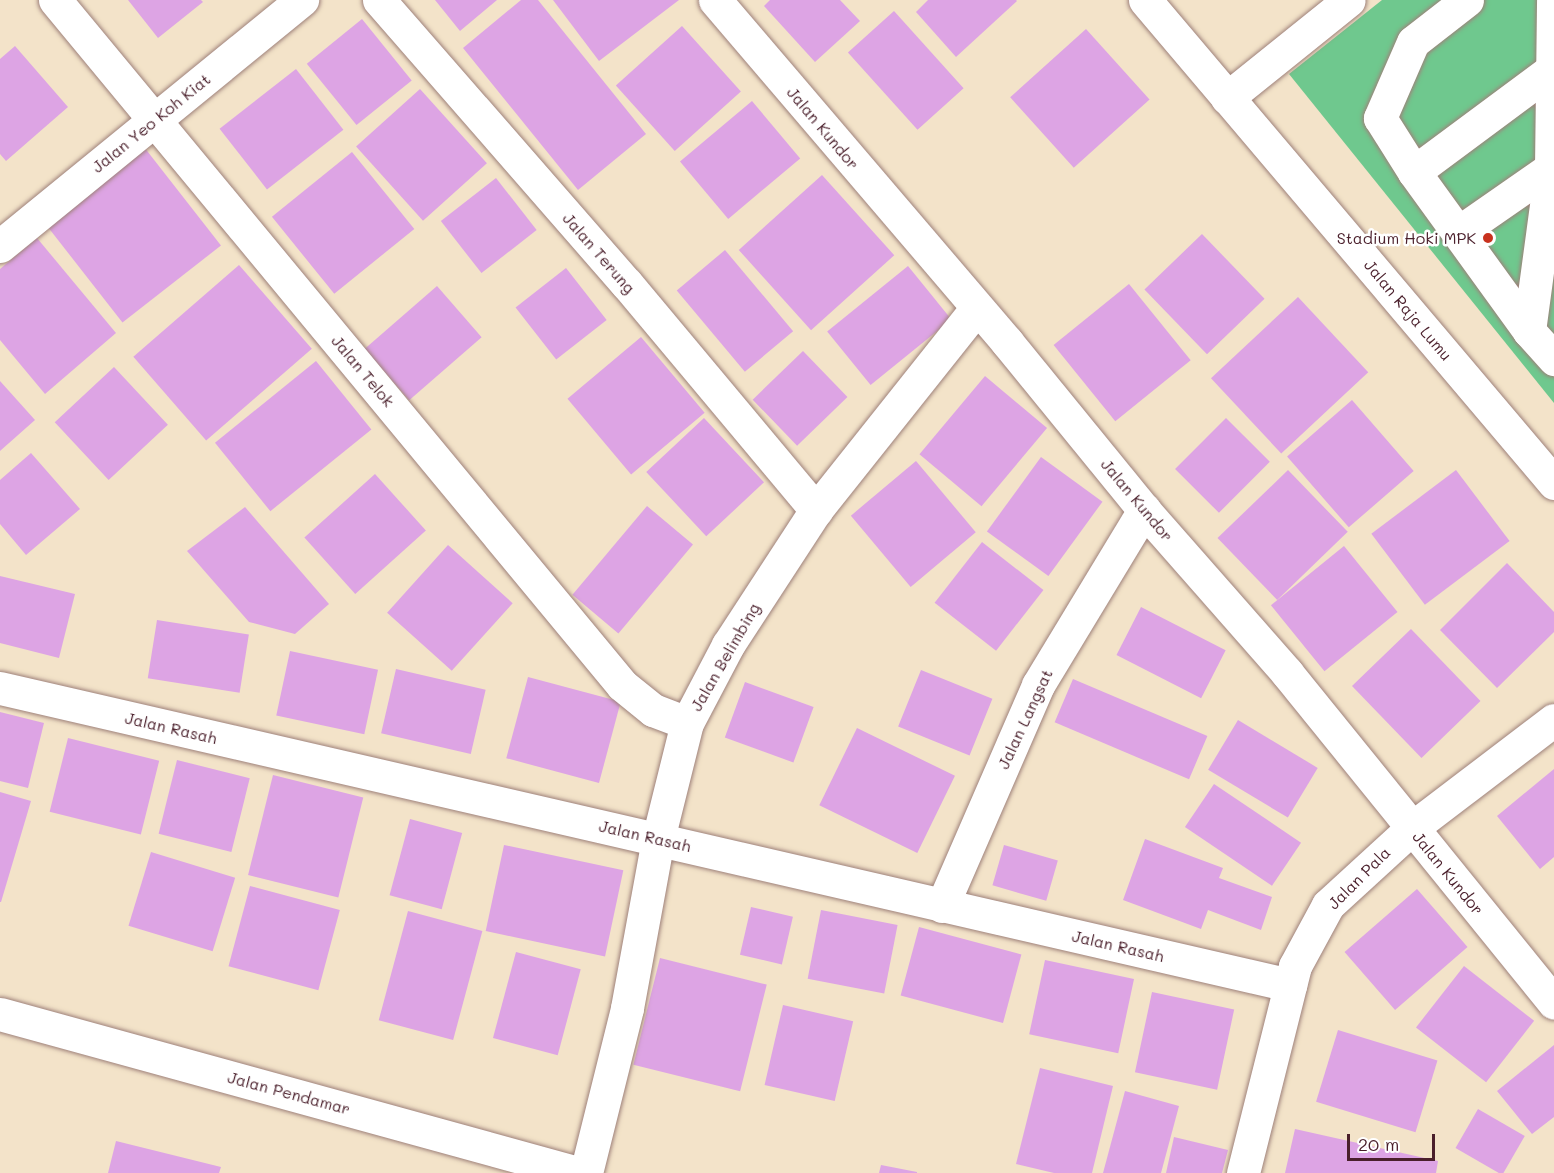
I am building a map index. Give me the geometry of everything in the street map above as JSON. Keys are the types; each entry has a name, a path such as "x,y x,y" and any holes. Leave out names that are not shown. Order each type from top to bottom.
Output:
{"street":[{"name":"Jalan Telok","path":"55,0 622,685 653,710 687,723"},
{"name":"Jalan Yeo Koh Kiat","path":"0,246 302,0"},
{"name":"Jalan Terung","path":"379,0 627,284 816,510"},
{"name":"Jalan Kundor","path":"715,0 1144,510 1287,674 1554,1003"},
{"name":"Jalan Raja Lumu","path":"1145,0 1554,483"},
{"path":"1227,98 1349,0"},
{"path":"1467,0 1413,42 1380,118 1414,172 1529,332 1554,359"},
{"path":"1529,332 1551,168 1550,71 1553,0"},
{"path":"1414,172 1550,71"},
{"path":"1459,232 1551,168"},
{"name":"Jalan Belimbing","path":"586,1173 627,1008 658,839 687,723 728,645 816,510 976,309"},
{"name":"Jalan Langsat","path":"942,906 1038,685 1144,510"},
{"name":"Jalan Rasah","path":"0,688 1290,985"},
{"name":"Jalan Pala","path":"1243,1173 1290,985 1328,905 1412,828 1554,720"},
{"name":"Jalan Pendamar","path":"0,1014 578,1173"}],"green space":[{"name":"Stadium Hoki MPK","path":"1382,0 1554,0 1554,403 1289,74"}],"building":[{"path":"128,0 201,0 203,2 158,38"},
{"path":"435,0 497,0 460,31"},
{"path":"521,0 538,0 646,134 578,190 463,48"},
{"path":"553,0 679,0 599,61"},
{"path":"770,0 840,0 860,21 815,62 764,6"},
{"path":"928,0 1017,1 956,57 916,12"},
{"path":"894,11 964,88 918,130 848,52"},
{"path":"362,19 412,80 357,125 307,64"},
{"path":"682,26 741,91 675,151 616,86"},
{"path":"1086,29 1150,100 1074,168 1010,97"},
{"path":"15,46 68,107 6,161 0,154 0,59"},
{"path":"296,69 343,130 267,189 220,129"},
{"path":"420,89 487,163 423,221 356,147"},
{"path":"752,101 800,158 728,219 680,161"},
{"path":"144,147 221,246 122,322 45,224"},
{"path":"352,152 414,229 334,294 272,217"},
{"path":"822,175 894,255 811,330 739,250"},
{"path":"496,178 537,230 481,273 441,221"},
{"path":"1202,234 1265,299 1207,354 1144,290"},
{"path":"37,238 116,333 45,394 0,340 0,269"},
{"path":"725,250 793,331 745,372 677,290"},
{"path":"239,265 312,349 206,441 133,357"},
{"path":"908,266 951,320 871,385 827,331"},
{"path":"566,268 607,320 556,359 516,307"},
{"path":"1129,284 1191,360 1115,421 1054,345"},
{"path":"437,286 482,337 409,400 365,349"},
{"path":"1298,297 1368,372 1281,453 1211,378"},
{"path":"641,337 705,413 631,475 567,399"},
{"path":"803,351 847,397 797,446 753,400"},
{"path":"316,361 371,429 270,511 215,443"},
{"path":"114,367 168,425 109,480 55,422"},
{"path":"985,376 1047,428 981,506 919,454"},
{"path":"0,381 35,420 0,451"},
{"path":"1352,400 1414,471 1349,527 1287,456"},
{"path":"704,418 764,482 706,536 646,472"},
{"path":"1226,418 1270,462 1219,513 1175,469"},
{"path":"31,453 80,509 26,555 0,524 0,480"},
{"path":"1041,457 1102,502 1048,576 987,531"},
{"path":"916,461 976,532 911,587 851,516"},
{"path":"1288,470 1348,532 1277,600 1218,538"},
{"path":"1456,470 1510,541 1425,605 1371,534"},
{"path":"375,474 426,530 355,594 304,538"},
{"path":"647,506 693,545 618,633 572,595"},
{"path":"245,507 329,604 295,634 249,622 187,551"},
{"path":"982,542 1043,590 996,651 935,603"},
{"path":"448,545 513,603 452,671 387,613"},
{"path":"1344,546 1397,612 1324,671 1271,605"},
{"path":"1507,563 1554,612 1554,632 1497,688 1440,630"},
{"path":"0,576 75,594 59,658 0,643"},
{"path":"1141,607 1226,650 1201,698 1116,655"},
{"path":"157,620 249,635 240,693 148,678"},
{"path":"1411,629 1480,701 1421,758 1352,686"},
{"path":"290,651 378,670 364,734 276,716"},
{"path":"396,669 486,690 471,754 381,733"},
{"path":"921,670 992,699 970,755 898,727"},
{"path":"528,677 621,702 599,783 506,758"},
{"path":"1073,679 1207,736 1189,779 1055,722"},
{"path":"745,682 814,707 793,762 725,737"},
{"path":"0,712 44,723 28,788 0,781"},
{"path":"1238,720 1318,768 1288,818 1208,770"},
{"path":"857,728 955,776 917,853 819,805"},
{"path":"68,738 159,761 141,834 50,812"},
{"path":"177,760 250,778 231,852 159,834"},
{"path":"1554,769 1554,857 1540,869 1497,816"},
{"path":"273,775 363,797 338,897 248,875"},
{"path":"1214,784 1301,843 1272,886 1185,827"},
{"path":"0,792 31,801 1,902 0,902"},
{"path":"410,819 462,833 442,909 390,895"},
{"path":"1145,839 1223,868 1219,878 1272,897 1261,930 1208,910 1201,929 1123,900"},
{"path":"504,845 623,870 605,956 486,931"},
{"path":"1004,845 1058,860 1046,901 992,885"},
{"path":"151,852 235,878 213,951 128,926"},
{"path":"250,886 340,910 318,990 229,966"},
{"path":"1417,889 1468,947 1395,1010 1345,952"},
{"path":"751,907 793,917 782,964 740,955"},
{"path":"821,910 898,925 884,994 808,979"},
{"path":"408,911 482,931 453,1040 379,1020"},
{"path":"919,927 1021,954 1003,1023 901,996"},
{"path":"516,952 581,969 558,1055 493,1038"},
{"path":"660,958 767,985 740,1091 633,1065"},
{"path":"1045,960 1134,979 1118,1053 1029,1034"},
{"path":"1464,966 1534,1021 1486,1082 1416,1027"},
{"path":"1152,992 1234,1009 1217,1090 1135,1072"},
{"path":"783,1005 853,1021 835,1101 765,1085"},
{"path":"1338,1030 1437,1060 1416,1132 1316,1102"},
{"path":"1554,1045 1554,1117 1532,1134 1497,1091"},
{"path":"1040,1068 1113,1086 1092,1173 1054,1173 1016,1164"},
{"path":"1125,1091 1179,1106 1161,1173 1103,1173"},
{"path":"1478,1109 1525,1136 1503,1173 1499,1173 1456,1148"},
{"path":"1295,1129 1438,1161 1436,1173 1285,1173"},
{"path":"1174,1137 1228,1150 1222,1173 1166,1173"},
{"path":"116,1141 221,1167 219,1173 108,1173"},
{"path":"881,1165 917,1172 917,1173 879,1173"}],"place":[{"name":"Stadium Hoki MPK","path":"1488,238"}]}
